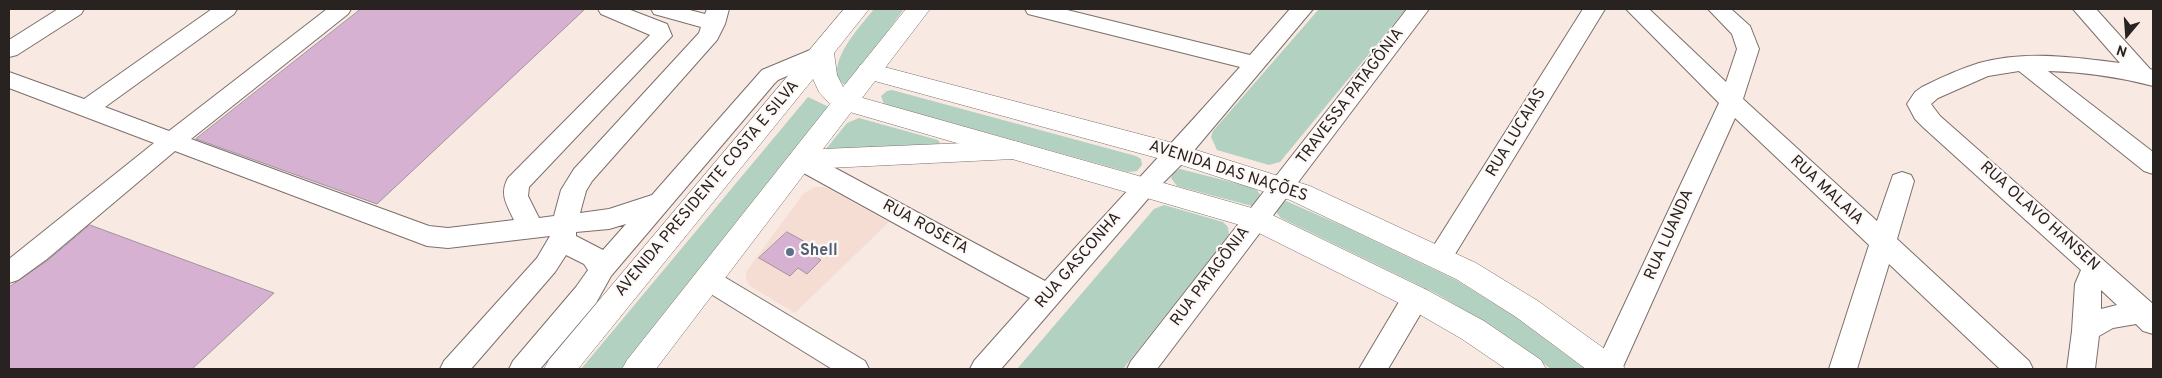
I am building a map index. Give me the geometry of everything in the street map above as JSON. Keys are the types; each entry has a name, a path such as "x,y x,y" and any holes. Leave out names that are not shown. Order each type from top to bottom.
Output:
{"main road":[{"name":"AVENIDA PRESIDENTE COSTA E SILVA","path":"560,369 857,9"},
{"path":"638,369 918,9"},
{"path":"822,52 826,85 835,96 845,102 1256,219 1416,298 1473,330 1530,369"},
{"name":"AVENIDA DAS NAÇÕES","path":"869,71 1176,154 1283,186 1440,257 1527,309 1609,369"},
{"path":"800,160 1012,150"}],"street":[{"path":"9,50 73,9"},
{"path":"86,109 226,9"},
{"path":"9,273 38,252 172,141 340,9"},
{"path":"532,228 515,196 517,184 661,36 658,29 608,9"},
{"path":"454,369 546,265 565,232 569,203 583,175 699,46 716,16 662,9"},
{"path":"1036,9 1254,63"},
{"name":"RUA GASCONHA","path":"984,369 1176,154 1302,9"},
{"name":"TRAVESSA PATAGÔNIA","path":"1283,186 1418,9"},
{"name":"RUA LUCAIAS","path":"1440,257 1594,9"},
{"name":"RUA MALAIA","path":"1636,9 1882,243 2019,369"},
{"name":"RUA LUANDA","path":"1609,369 1731,101 1748,49 1742,31 1719,9"},
{"path":"2084,9 2148,76"},
{"path":"523,369 586,295 602,269 766,79 770,75 822,52"},
{"path":"2025,64 2057,64 2148,76"},
{"path":"2025,64 2153,165"},
{"name":"RUA OLAVO HANSEN","path":"2025,64 1984,69 1932,92 1920,101 1919,104 1923,113 2097,269 2148,318"},
{"path":"9,80 427,236 448,238 532,228 565,232 621,216 661,201"},
{"name":"RUA ROSETA","path":"800,160 1049,296"},
{"path":"1843,369 1902,181"},
{"name":"RUA PATAGÔNIA","path":"1141,369 1283,186"},
{"path":"565,232 593,257 602,269"},
{"path":"2081,369 2086,331 2088,284 2097,269"},
{"path":"707,279 855,369"},
{"path":"1373,369 1416,298"},
{"path":"2086,331 2094,323 2110,316 2148,318"}],"shaded area":[{"path":"814,187 829,189 889,222 795,313 750,286 746,279 746,272 803,194"}],"green space":[{"path":"874,9 904,9 849,84 843,84 837,77 840,59 855,32"},
{"path":"1319,9 1406,9 1280,162 1269,165 1217,150 1211,137 1213,131"},
{"path":"892,90 1136,156 1141,159 1142,165 1137,171 1128,172 884,104 881,96 887,91"},
{"path":"808,97 829,107 622,369 581,369"},
{"path":"859,118 938,140 940,143 826,149 847,123"},
{"path":"1180,169 1251,187 1257,190 1261,196 1255,205 1252,206 1177,186 1171,178 1173,173"},
{"path":"1286,201 1456,280 1519,319 1585,369 1551,369 1493,327 1437,294 1281,218 1276,212 1281,203"},
{"path":"1164,205 1223,222 1228,227 1229,235 1123,369 1017,369 1154,209"}],"building":[{"path":"361,9 585,9 377,204 196,139"},
{"path":"90,225 274,293 192,369 9,369 9,287 48,260"},
{"name":"Shell","path":"787,232 818,249 812,255 821,260 807,274 798,268 790,276 759,258"}],"place":[{"name":"Shell","path":"790,252"}]}
